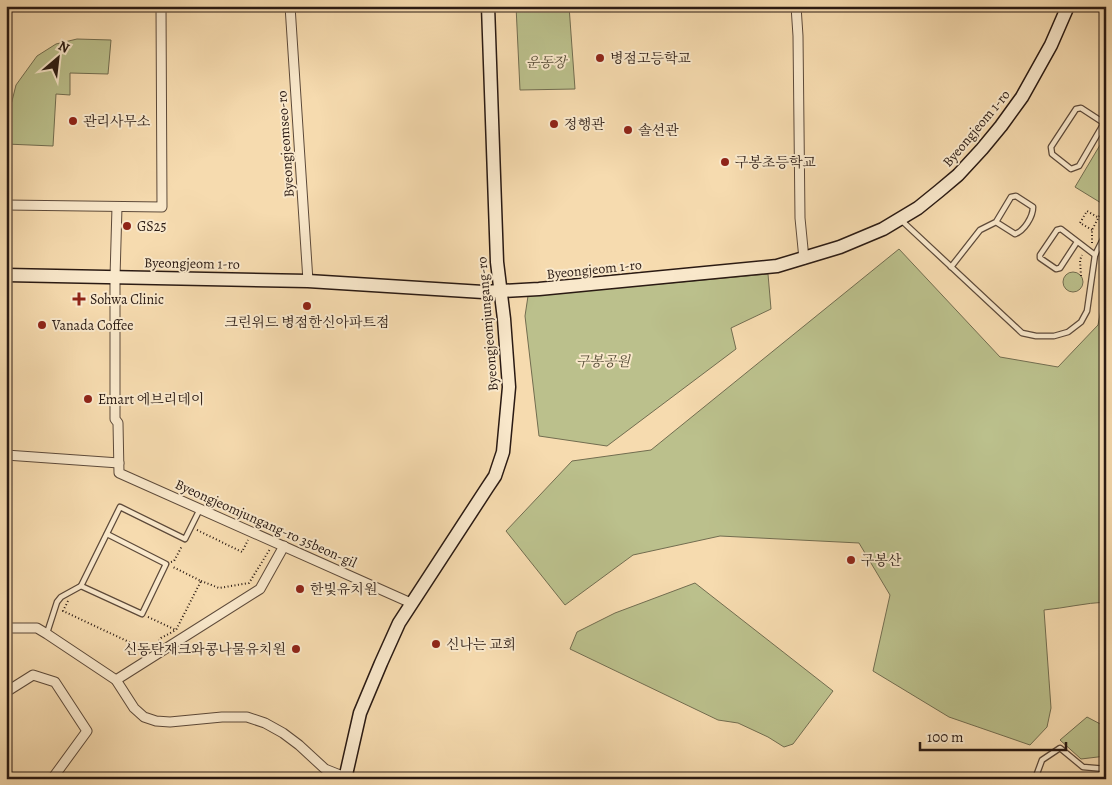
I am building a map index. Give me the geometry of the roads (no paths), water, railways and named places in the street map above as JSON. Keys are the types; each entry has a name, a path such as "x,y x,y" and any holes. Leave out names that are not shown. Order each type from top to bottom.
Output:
{"street":[{"path":"6,205 162,207 161,6"},
{"name":"Byeongjeomseo-ro","path":"290,6 308,281"},
{"name":"Byeongjeomjungang-ro","path":"346,778 360,713 388,647 411,603 487,488 497,470 503,452 509,387 504,319 496,262 488,6"},
{"path":"796,6 800,218 804,259"},
{"name":"Byeongjeom 1-ro","path":"6,274 308,281 483,292 539,289 777,266 804,259 883,229 918,208 958,175 1001,126 1036,73 1068,6"},
{"path":"6,455 119,463 118,423 115,419 117,207"},
{"name":"Byeongjeomjungang-ro 35beon-gil","path":"119,463 119,473 411,603"},
{"path":"116,680 260,589 284,546"},
{"path":"6,628 37,628 47,634 116,680 134,708 144,717 156,721 170,722 222,717 247,717 265,723 283,734 299,745 325,769 346,778"},
{"path":"6,692 33,675 54,682 87,731 52,779"}],"lane":[{"path":"1081,108 1105,123 1079,166 1071,169 1052,154 1051,147 1076,109 1081,108"},
{"path":"950,267 980,230 996,222 1011,197 1016,196 1033,207 1033,214 1020,233 1015,234 996,222"},
{"path":"900,219 1022,333 1036,336 1054,336 1068,332 1081,322 1087,311 1095,255 1106,233"},
{"path":"1077,242 1060,268 1056,269 1040,258 1040,254 1056,230 1060,230 1077,242 1095,255"},
{"path":"47,634 56,602 81,586 120,507 185,539 200,509"},
{"path":"81,586 142,614 166,564 107,534"},
{"path":"1035,779 1042,760 1060,748 1083,767 1106,769"}],"place":[{"name":"병점고등학교","path":"600,58"},
{"name":"관리사무소","path":"73,121"},
{"name":"정행관","path":"554,124"},
{"name":"솔선관","path":"628,130"},
{"name":"구봉초등학교","path":"725,162"},
{"name":"GS25","path":"127,226"},
{"name":"Sohwa Clinic","path":"79,299"},
{"name":"크린위드 병점한신아파트점","path":"307,306"},
{"name":"Vanada Coffee","path":"42,325"},
{"name":"Emart 에브리데이","path":"88,399"},
{"name":"구봉산","path":"851,560"},
{"name":"한빛유치원","path":"300,589"},
{"name":"신나는 교회","path":"436,644"},
{"name":"신동탄재크와콩나물유치원","path":"296,649"}],"park label":[{"name":"운동장","path":"546,62"},
{"name":"구봉공원","path":"603,361"}]}
